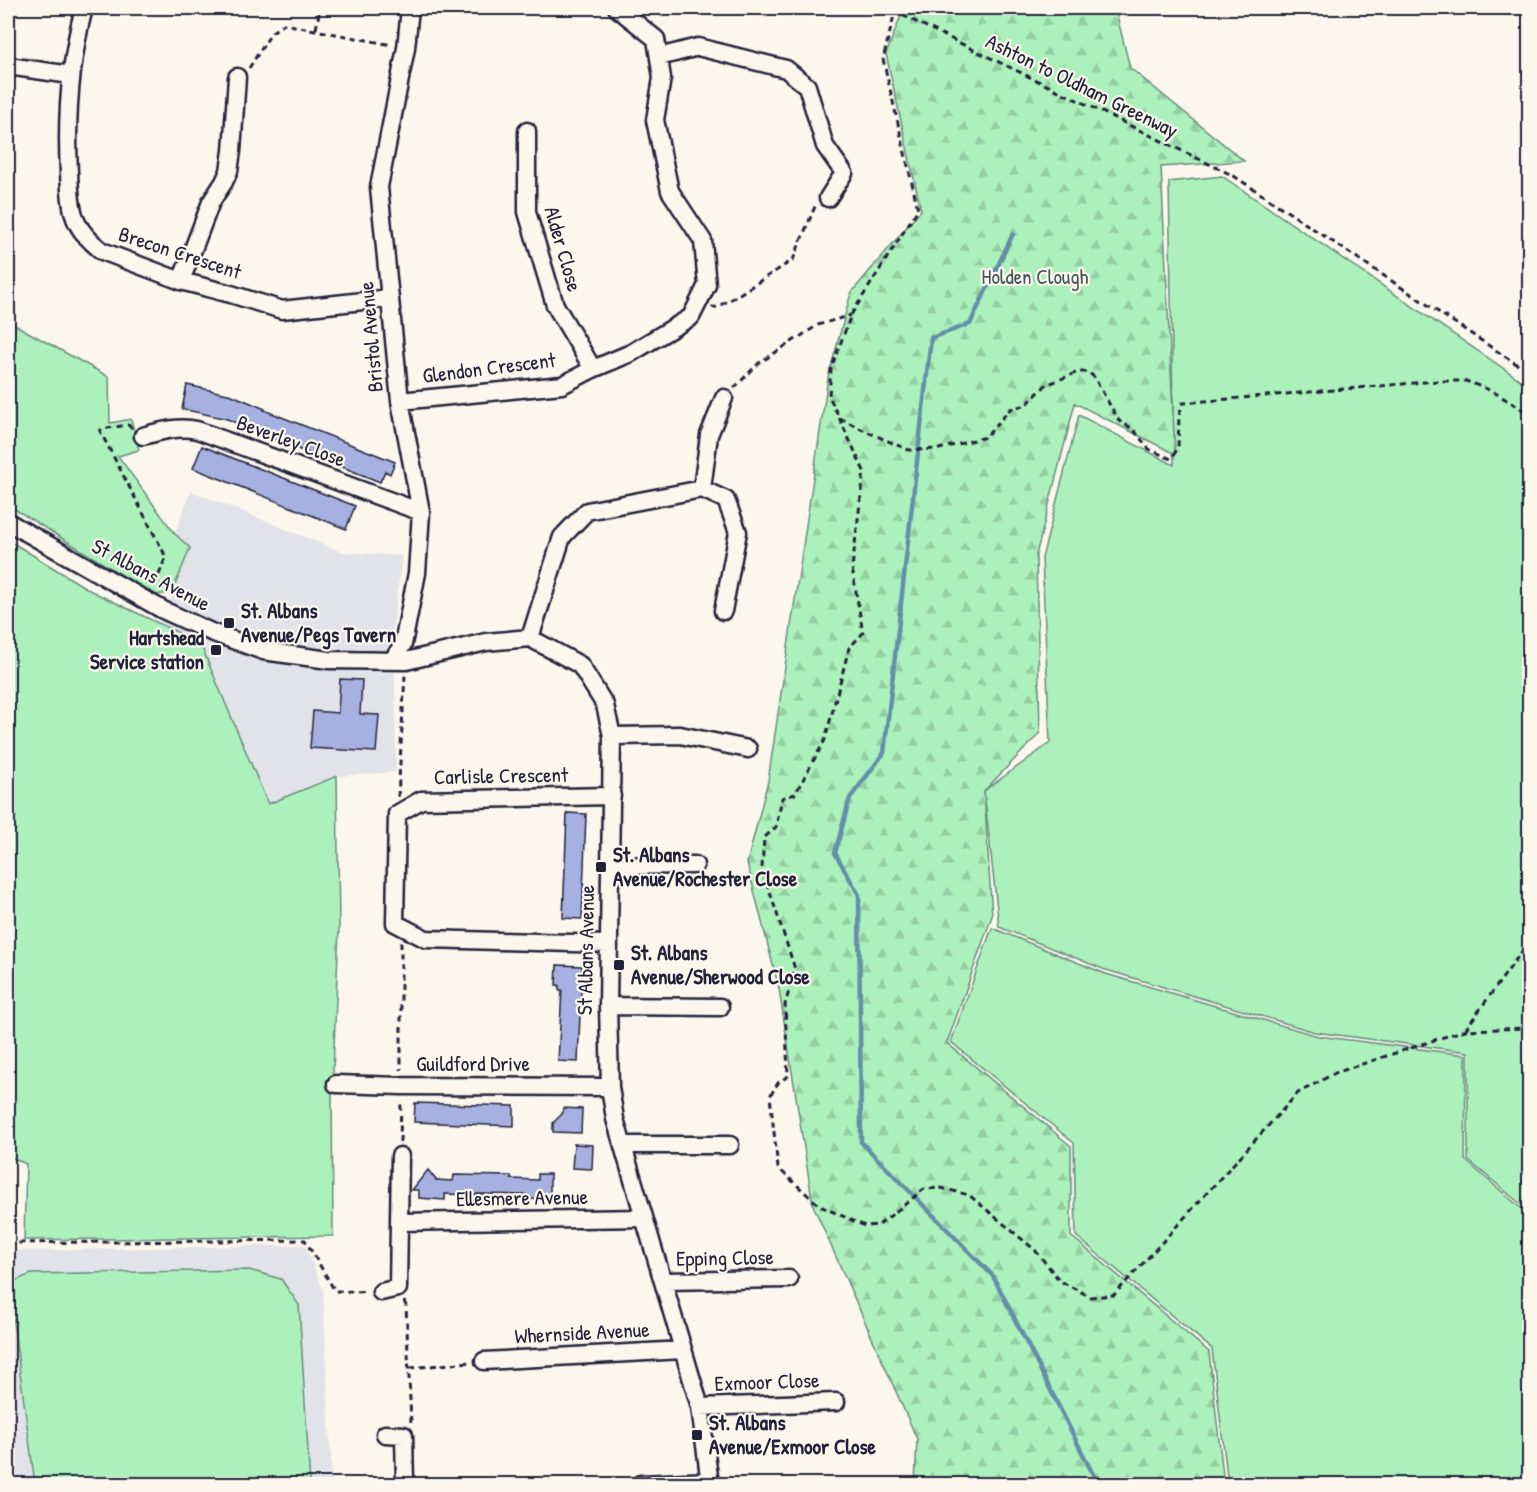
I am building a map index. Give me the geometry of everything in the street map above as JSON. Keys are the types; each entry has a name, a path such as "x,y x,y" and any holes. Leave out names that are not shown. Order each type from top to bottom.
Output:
{"street":[{"name":"Brecon Crescent","path":"84,8 71,75 68,162 70,194 77,222 86,237 102,251 181,281 282,310 390,298"},
{"name":"Bristol Avenue","path":"399,660 417,573 421,512 400,401 379,187 410,25 410,8"},
{"name":"Glendon Crescent","path":"400,401 562,385 630,353 691,317 707,285 703,241 670,191 655,120 662,78 656,39 617,8"},
{"path":"659,57 698,46 786,69 807,86 825,146 844,173 828,198"},
{"path":"8,66 71,75"},
{"path":"181,281 211,202 229,171 237,77"},
{"name":"Alder Close","path":"527,131 527,212 555,305 593,369"},
{"path":"702,489 709,435 724,398"},
{"name":"Beverley Close","path":"143,436 169,429 197,430 421,512"},
{"path":"530,638 562,537 587,512 702,489 726,500 738,532 723,611"},
{"name":"St Albans Avenue","path":"8,522 148,602 211,632 263,651 328,660 399,660 486,642 530,638 580,665 605,705 612,736 608,1005 610,1087 615,1119 700,1407 710,1483"},
{"path":"612,736 680,735 748,749"},
{"name":"Carlisle Crescent","path":"398,814 421,800 612,796"},
{"path":"398,814 394,923 426,939 608,944"},
{"path":"610,866 695,865"},
{"path":"608,1005 720,1007"},
{"name":"Guildford Drive","path":"336,1084 610,1087"},
{"path":"623,1145 730,1145"},
{"path":"381,1292 399,1288 400,1156"},
{"name":"Ellesmere Avenue","path":"400,1222 644,1218"},
{"name":"Epping Close","path":"663,1281 789,1279"},
{"name":"Whernside Avenue","path":"484,1361 683,1350"},
{"name":"Exmoor Close","path":"700,1407 836,1402"},
{"path":"385,1434 404,1435 405,1485"},
{"path":"640,1485 710,1483"}],"path":[{"path":"316,30 320,8"},
{"name":"Ashton to Oldham Greenway","path":"883,8 895,10 1234,177 1530,373"},
{"path":"895,10 883,59 918,209 851,315 831,369 829,396 864,471 852,568 863,633 849,648 825,740 795,794 782,798 776,827 764,838 762,868 795,969 785,1005 788,1076 778,1083 770,1096 778,1168 820,1206 865,1226 879,1225 924,1189 941,1188 969,1195 1035,1250 1060,1281 1091,1297 1114,1294 1298,1093 1335,1073 1465,1030 1530,1029"},
{"path":"237,77 246,72 272,32 284,24 406,48"},
{"path":"714,308 793,260 815,204 828,198"},
{"path":"724,398 759,363 818,325 851,315"},
{"path":"839,417 865,432 909,450 939,449 986,438 1010,409 1026,405 1046,385 1078,372 1088,372 1094,377 1119,421 1132,429 1149,449 1171,459 1178,448 1179,415 1183,403 1425,382 1466,381 1492,391 1530,414"},
{"path":"143,436 128,425 100,431 164,553 165,559 148,602"},
{"path":"398,814 399,660"},
{"path":"400,1156 401,926"},
{"path":"1465,1030 1530,940"},
{"path":"8,1244 305,1240 335,1291 381,1292"},
{"path":"399,1288 406,1306 410,1368 411,1422 404,1435"},
{"path":"410,1368 484,1361"}],"shaded area":[{"path":"191,491 342,552 402,556 391,640 395,678 396,772 337,776 268,804 200,643 159,623 190,548 175,534"},
{"path":"305,1245 323,1290 332,1484 8,1484 8,1251"}],"green space":[{"name":"Holden Clough","path":"904,8 1115,8 1130,68 1244,161 1161,167 1175,454 1075,403 1036,555 1040,733 984,791 992,916 947,1043 1071,1146 1071,1236 1209,1352 1224,1484 915,1484 917,1439 813,1205 779,989 747,863 768,781 828,378 851,293 921,210 886,54"},
{"path":"1222,176 1529,386 1529,1211 1468,1160 1468,1052 1315,1032 1103,969 999,927 984,791 1050,743 1042,558 1079,415 1174,465 1169,182"},
{"path":"8,321 109,377 110,423 131,419 139,450 118,456 175,534 190,548 172,593 154,595 8,505"},
{"path":"8,540 91,591 200,643 268,804 337,776 339,928 332,1095 333,1236 24,1240 26,1164 8,1156"},
{"path":"992,928 1106,974 1318,1036 1466,1055 1465,1160 1529,1215 1529,1484 1228,1484 1212,1349 1076,1236 1074,1143 951,1042"},
{"path":"249,1270 281,1279 299,1305 310,1484 35,1484 8,1284 31,1274"}],"building":[{"path":"187,385 232,395 395,462 390,474 385,471 380,482 227,419 182,409"},
{"path":"202,446 355,506 346,529 193,468"},
{"path":"340,679 362,680 360,714 379,715 376,752 310,748 313,711 338,713"},
{"path":"567,813 586,814 582,919 563,918"},
{"path":"557,965 582,966 578,1062 558,1061 562,990 559,990 559,985 556,985"},
{"path":"415,1103 514,1106 514,1126 414,1122"},
{"path":"563,1108 582,1109 581,1133 553,1132 553,1123 562,1114"},
{"path":"574,1144 593,1145 592,1169 572,1168"},
{"path":"428,1170 436,1180 453,1181 454,1175 511,1176 511,1179 538,1180 538,1174 550,1174 550,1199 525,1199 526,1195 477,1194 445,1194 445,1200 419,1198 419,1190 412,1190"}],"waterway":[{"path":"1013,234 970,324 931,338 884,753 850,798 835,853 859,895 861,1142 993,1276 1098,1484"}],"place":[{"name":"St. Albans Avenue/Pegs Tavern","path":"229,623"},
{"name":"Hartshead Service station","path":"216,650"},
{"name":"St. Albans Avenue/Rochester Close","path":"601,867"},
{"name":"St. Albans Avenue/Sherwood Close","path":"619,965"},
{"name":"St. Albans Avenue/Exmoor Close","path":"697,1435"}]}
